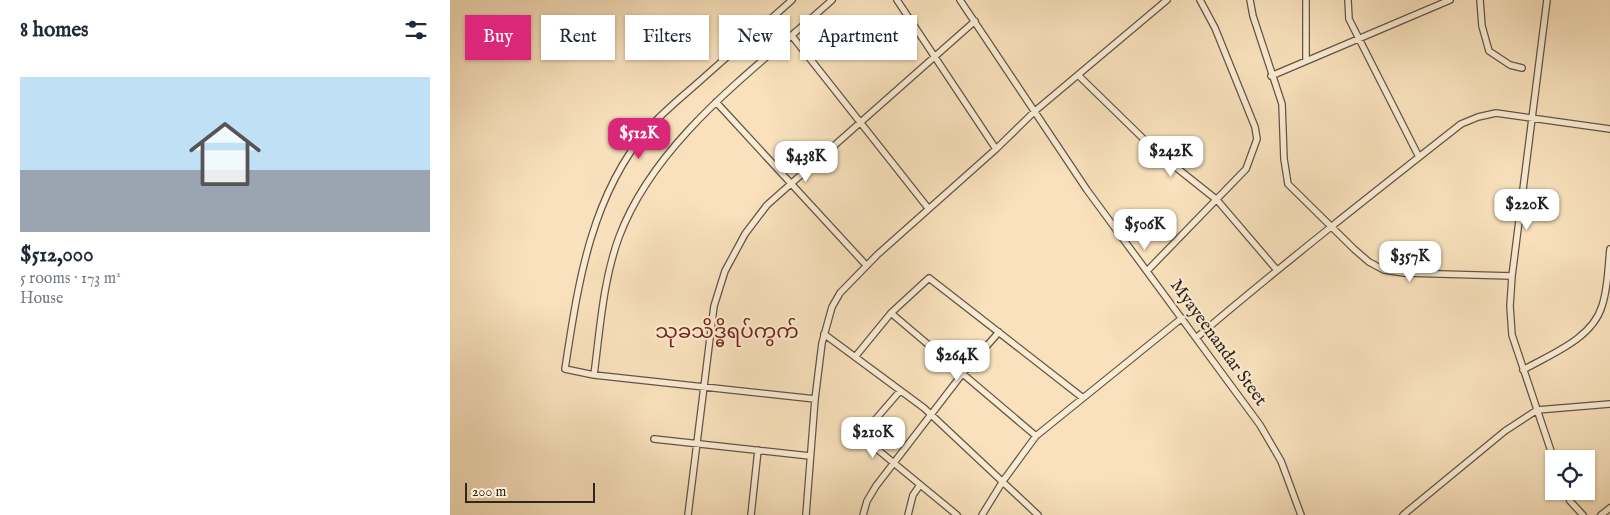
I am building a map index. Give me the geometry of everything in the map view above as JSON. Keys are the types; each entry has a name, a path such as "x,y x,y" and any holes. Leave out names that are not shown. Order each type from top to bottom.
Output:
{"street":[{"path":"792,0 648,129 626,160 609,192 594,227 582,265 564,369 594,375 814,399"},
{"path":"594,375 608,272 631,209 653,176 681,140 716,102 832,0"},
{"path":"897,0 996,149"},
{"name":"Myayeenandar Steet","path":"960,0 1087,190 1260,425 1277,454 1301,515"},
{"path":"806,515 814,399 824,334 832,307 840,293 866,265 996,149 1034,111 1167,0"},
{"path":"1147,271 1246,169 1257,139 1255,127 1223,46 1200,0"},
{"path":"1250,0 1271,76 1282,104 1284,159 1288,184 1331,229 1369,262 1384,270 1404,273 1512,276"},
{"path":"1306,0 1306,61"},
{"path":"1348,0 1349,19 1419,157"},
{"path":"1271,76 1450,0"},
{"path":"1480,0 1482,26 1489,52 1510,65 1522,68"},
{"path":"1547,0 1512,276 1510,306 1512,335 1551,450"},
{"path":"688,515 714,306 725,271 745,234 767,205 974,22"},
{"path":"792,36 928,208"},
{"path":"1078,76 1166,159 1217,200 1276,269"},
{"path":"716,102 866,265"},
{"path":"1196,338 1276,269 1331,229 1461,124 1478,116 1496,113 1610,129"},
{"path":"1524,370 1582,336 1592,325 1602,308 1607,288 1610,249"},
{"path":"855,357 891,313 930,278 1083,398"},
{"path":"891,313 1036,436"},
{"path":"982,515 1003,480 1036,436 1182,318"},
{"path":"863,515 867,501 893,463 963,374 999,332"},
{"path":"824,334 932,415 1038,515"},
{"path":"900,390 861,436 957,515"},
{"path":"1404,515 1505,431 1537,410 1610,404"},
{"path":"654,438 810,456"},
{"path":"751,515 758,450"},
{"path":"908,515 913,495 920,485"},
{"path":"1570,500 1583,515"},
{"path":"1601,515 1610,508"}],"district":[{"name":"သုခသိဒ္ဓိရပ်ကွက်","path":"727,332"}]}
